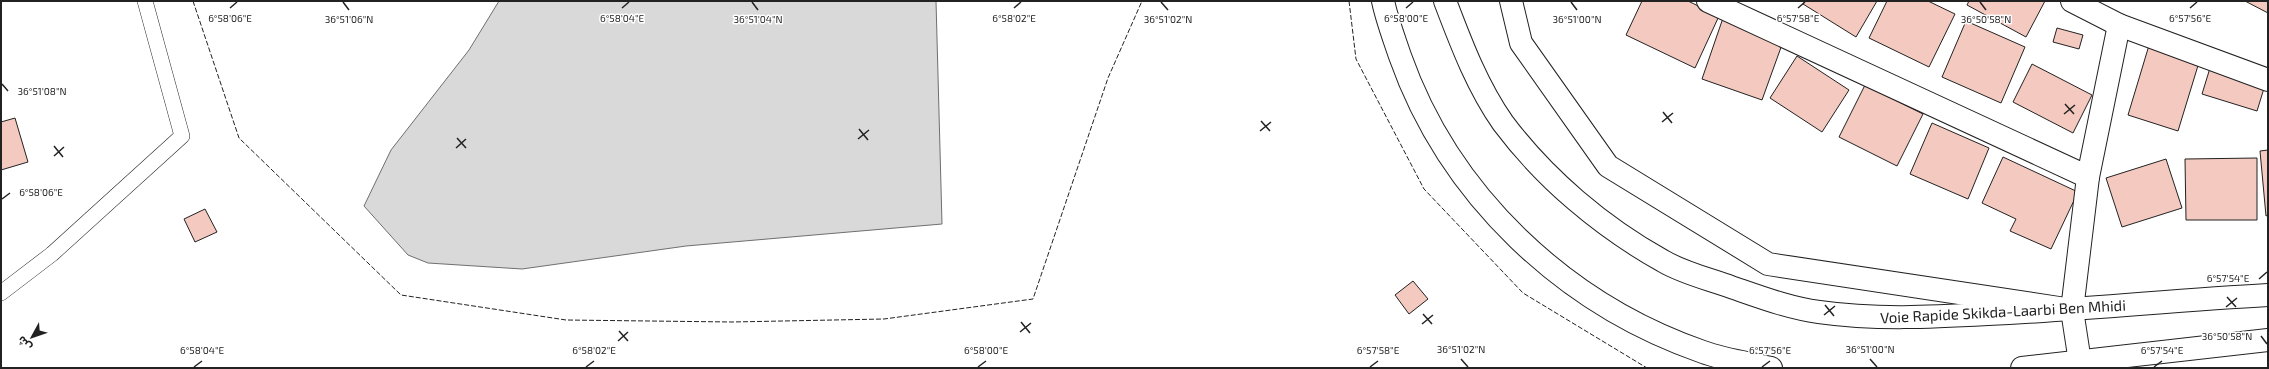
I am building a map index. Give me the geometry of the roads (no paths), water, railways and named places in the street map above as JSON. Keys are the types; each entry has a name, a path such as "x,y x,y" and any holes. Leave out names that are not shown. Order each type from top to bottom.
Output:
{"main road":[{"path":"1383,1 1410,82 1436,136 1470,185 1509,230 1564,280 1625,318 1704,353 1771,368"},
{"name":"Voie Rapide Skikda-Laarbi Ben Mhidi","path":"1445,1 1486,96 1503,122 1537,164 1596,216 1664,262 1774,302 1818,312 1856,316 1915,318 2072,310 2268,294"},
{"path":"1510,1 1521,43 1608,166 1768,264 2072,310"},
{"path":"1708,1 2088,176"},
{"path":"2072,1 2119,24 2268,80"},
{"path":"2080,362 2072,310 2088,176 2119,24"},
{"path":"2022,368 2268,340"}],"lane":[{"path":"1,293 52,254 182,136 145,1"}]}
